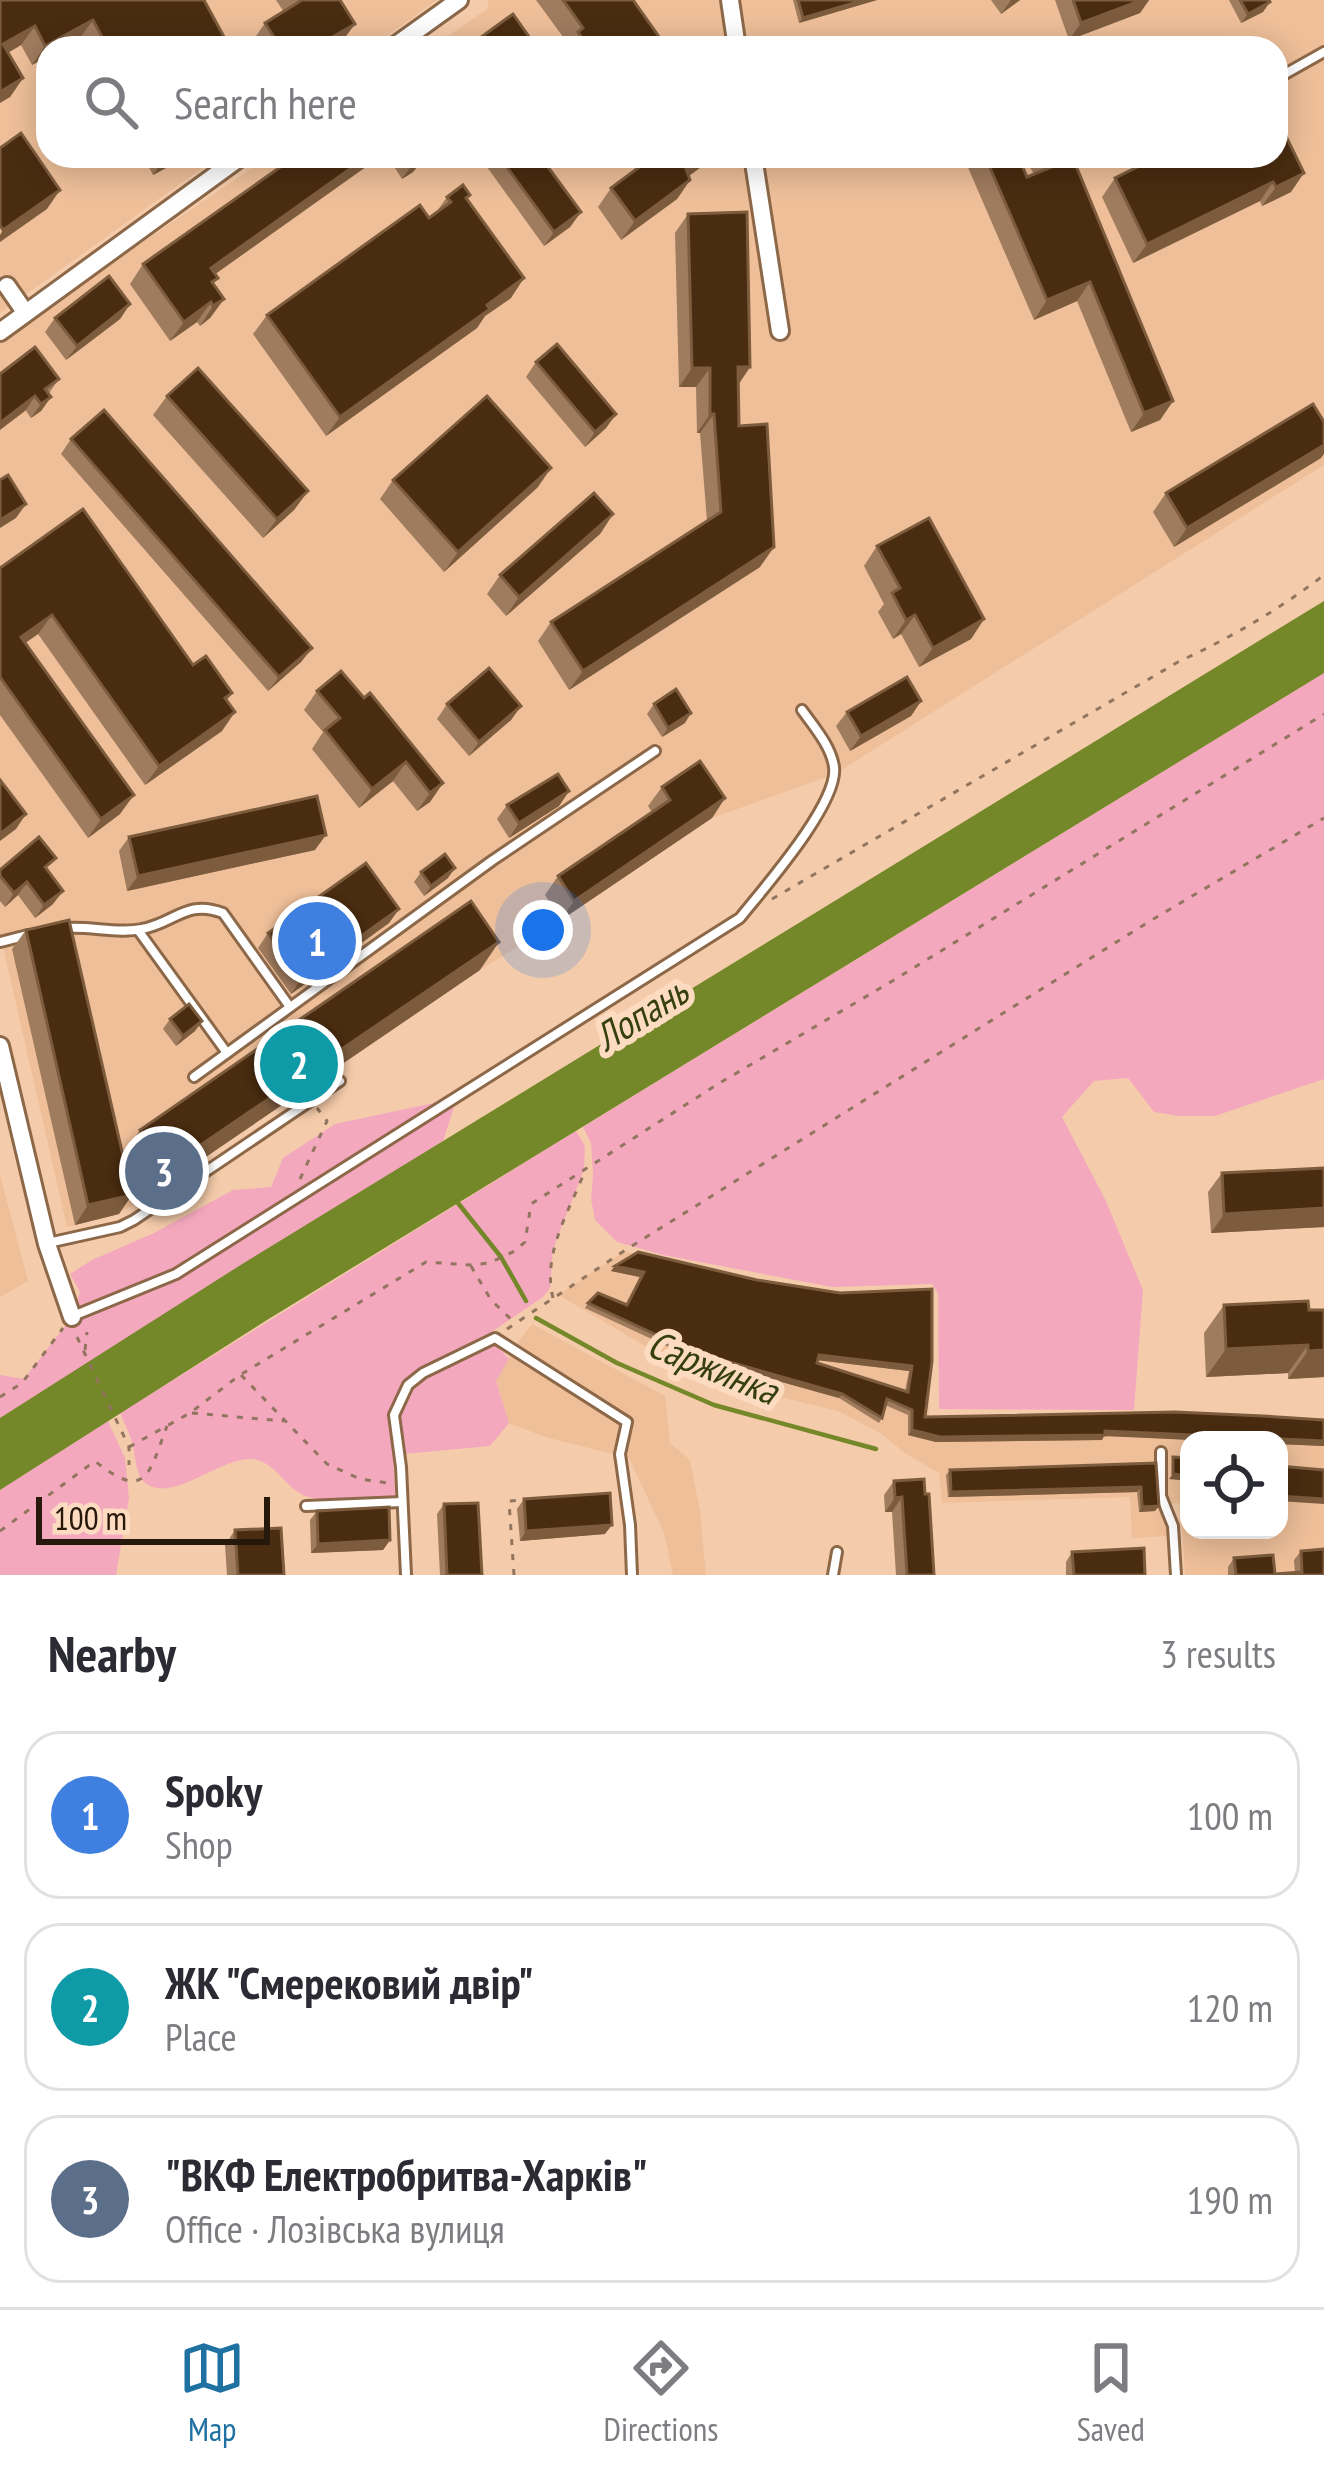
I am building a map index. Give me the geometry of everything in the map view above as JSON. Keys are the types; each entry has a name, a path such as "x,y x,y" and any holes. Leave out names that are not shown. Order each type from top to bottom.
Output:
{"street":[{"path":"409,36 459,0"},
{"path":"730,0 735,36"},
{"path":"0,332 225,168"},
{"path":"755,168 780,331"},
{"path":"3,281 25,312"},
{"path":"0,1046 47,1244 72,1317"}],"lane":[{"path":"1288,72 1324,52"},
{"path":"72,1317 176,1274 740,918 793,853 836,774 821,737 802,710"},
{"path":"194,1078 493,860 656,751"},
{"path":"48,930 83,926 138,930 198,907 210,908 223,914 290,1007"},
{"path":"138,930 227,1053"},
{"path":"0,942 32,934"},
{"path":"47,1244 134,1220 340,1081"},
{"path":"406,1575 394,1415 408,1385 423,1373 495,1338 627,1422 620,1454 632,1575"},
{"path":"1161,1452 1162,1496 1173,1526 1177,1575"},
{"path":"306,1506 402,1502"},
{"path":"833,1575 837,1552"}],"path":[{"path":"740,918 1178,662 1275,612 1324,575"},
{"path":"129,1447 426,1262 489,1263 515,1251 525,1243 532,1204 738,1072 1324,714"},
{"path":"495,1338 624,1251 1089,959 1324,818"},
{"path":"289,1203 327,1121 310,1100"},
{"path":"553,1299 553,1249 586,1169"},
{"path":"470,1265 491,1300 514,1323"},
{"path":"0,1397 22,1383 72,1317"},
{"path":"85,1352 86,1332"},
{"path":"77,1337 129,1447 129,1465"},
{"path":"240,1375 327,1464 360,1479 402,1485"},
{"path":"190,1413 286,1421"},
{"path":"0,1531 95,1461 112,1475 136,1483 143,1480 167,1426"},
{"path":"514,1575 509,1501 533,1499"}],"shaded area":[{"path":"0,0 437,0 387,36 36,36 36,168 202,168 0,313"},
{"path":"487,0 1324,0 1324,465 835,774 712,818 119,1214 67,1227 0,934 0,344 252,168 1288,168 1288,36 448,36 489,8"},
{"path":"1324,601 1324,673 267,1320 0,1490 0,1418 239,1266"},
{"path":"1324,673 1324,1079 1215,1116 1154,1112 1128,1078 1094,1081 1062,1117 1105,1199 1143,1290 1134,1410 939,1409 938,1293 932,1284 832,1287 663,1255 617,1242 595,1220 591,1143 583,1127"},
{"path":"457,1098 443,1141 0,1418 0,1375 24,1379 72,1317 80,1292 70,1274 233,1190 271,1187 283,1158 335,1124"},
{"path":"576,1131 585,1146 584,1170 553,1249 550,1288 487,1335 509,1359 496,1381 509,1423 490,1446 393,1455 395,1496 386,1497 311,1498 265,1463 250,1459 175,1486 153,1487 142,1479 120,1413"},
{"path":"0,1175 28,1281 0,1297"},
{"path":"624,1251 834,1294 933,1290 929,1417 1324,1422 1324,1575 1185,1575 1182,1539 1288,1539 1288,1431 1180,1431 1180,1503 1168,1504 1169,1536 1132,1538 1130,1497 942,1503 939,1473 838,1411 751,1390 672,1362 559,1295"},
{"path":"532,1324 665,1396 670,1443 690,1460 706,1575 673,1575 664,1533 629,1458 509,1423 496,1381"},
{"path":"108,1421 125,1458 129,1498 116,1575 0,1575 0,1490"}],"building":[{"path":"0,0 204,0 224,36 102,36 93,20 63,36 40,36 35,26 3,44 23,78 0,92"},
{"path":"302,0 340,0 355,24 334,36 273,36 265,23"},
{"path":"563,0 633,0 658,36 581,36 578,32 583,28"},
{"path":"798,0 864,0 803,18"},
{"path":"1073,0 1142,0 1081,23"},
{"path":"1240,0 1269,0 1270,2 1248,14"},
{"path":"513,14 529,36 483,36"},
{"path":"21,133 36,155 36,168 45,168 60,190 3,230 0,225 0,148"},
{"path":"1288,140 1304,173 1276,187 1273,182 1147,244 1115,178 1135,168 1288,168"},
{"path":"279,168 351,168 211,268 218,278 212,282 224,299 213,306 211,302 184,322 143,264"},
{"path":"508,168 549,168 581,212 554,232"},
{"path":"638,168 687,168 690,180 635,221 611,188"},
{"path":"990,168 1023,168 1027,177 1049,168 1077,168 1173,401 1144,413 1090,282 1047,300"},
{"path":"463,185 470,195 466,198 524,278 487,305 490,309 340,417 267,315 420,205 429,218 451,202 447,197"},
{"path":"747,212 750,367 738,367 739,426 767,424 774,547 583,671 551,622 721,512 710,368 692,368 688,214"},
{"path":"109,276 130,304 77,346 55,318"},
{"path":"557,344 616,414 595,432 536,362"},
{"path":"35,347 59,379 45,389 51,397 41,404 35,396 0,423 0,374"},
{"path":"198,368 308,491 277,519 167,396"},
{"path":"487,396 551,468 458,552 393,480"},
{"path":"1313,404 1324,422 1324,445 1187,528 1166,493"},
{"path":"104,410 312,648 279,677 71,439"},
{"path":"8,475 26,504 0,520 0,480"},
{"path":"594,493 613,514 519,597 500,575"},
{"path":"83,509 193,665 206,656 232,693 225,698 235,712 159,766 52,615 21,637 134,795 101,819 0,677 0,568"},
{"path":"929,518 984,619 933,648 915,615 906,620 892,593 900,588 877,546"},
{"path":"489,668 521,706 479,742 447,704"},
{"path":"341,671 364,698 370,693 443,783 430,793 406,762 372,789 325,730 340,718 317,691"},
{"path":"907,677 921,701 861,736 847,712"},
{"path":"676,689 691,713 668,728 654,704"},
{"path":"700,761 725,798 574,901 558,876 670,800 662,787"},
{"path":"558,774 569,791 519,823 507,805"},
{"path":"0,780 26,814 0,834"},
{"path":"317,796 326,835 138,876 129,837"},
{"path":"39,837 56,858 45,867 63,891 44,905 27,882 14,893 0,876 0,870"},
{"path":"445,854 455,868 431,886 421,872"},
{"path":"366,863 399,909 301,979 268,933"},
{"path":"471,901 499,942 167,1168 140,1130"},
{"path":"69,920 132,1195 88,1205 26,930"},
{"path":"189,1004 202,1021 183,1036 170,1019"},
{"path":"1324,1168 1324,1208 1224,1214 1222,1173"},
{"path":"638,1252 757,1280 840,1293 932,1289 932,1361 925,1417 1175,1412 1263,1416 1324,1420 1324,1441 1288,1439 1288,1431 940,1437 912,1430 912,1410 887,1399 882,1418 842,1394 691,1351 588,1303 598,1293 627,1305 644,1272 615,1266","holes":["819,1355 912,1366 908,1392 817,1363"]},
{"path":"1308,1301 1309,1310 1324,1310 1324,1350 1308,1351 1308,1345 1226,1349 1224,1305"},
{"path":"1173,1457 1180,1457 1180,1475 1173,1474"},
{"path":"1156,1463 1159,1506 1142,1507 1141,1487 951,1492 950,1470"},
{"path":"1288,1467 1324,1470 1324,1499 1288,1497"},
{"path":"924,1479 934,1575 907,1575 902,1497 895,1498 894,1481"},
{"path":"610,1493 612,1525 526,1531 524,1499"},
{"path":"478,1503 482,1575 447,1575 444,1504"},
{"path":"389,1507 390,1540 318,1544 317,1511"},
{"path":"281,1528 284,1575 238,1575 235,1530"},
{"path":"1144,1548 1145,1575 1074,1575 1072,1552"},
{"path":"1324,1549 1324,1575 1236,1575 1234,1558 1273,1555 1275,1574 1302,1572 1301,1551"}],"waterway":[{"name":"Саржинка","path":"458,1203 501,1257 526,1301"},
{"name":"Саржинка","path":"536,1318 617,1363 714,1405 876,1449"}],"place":[{"name":"Spoky","path":"317,941"},
{"name":"ЖК \"Смерековий двір\"","path":"299,1064"},
{"name":"\"ВКФ Електробритва-Харків\"","path":"164,1171"}],"water label":[{"name":"Лопань","path":"641,1014"}]}
